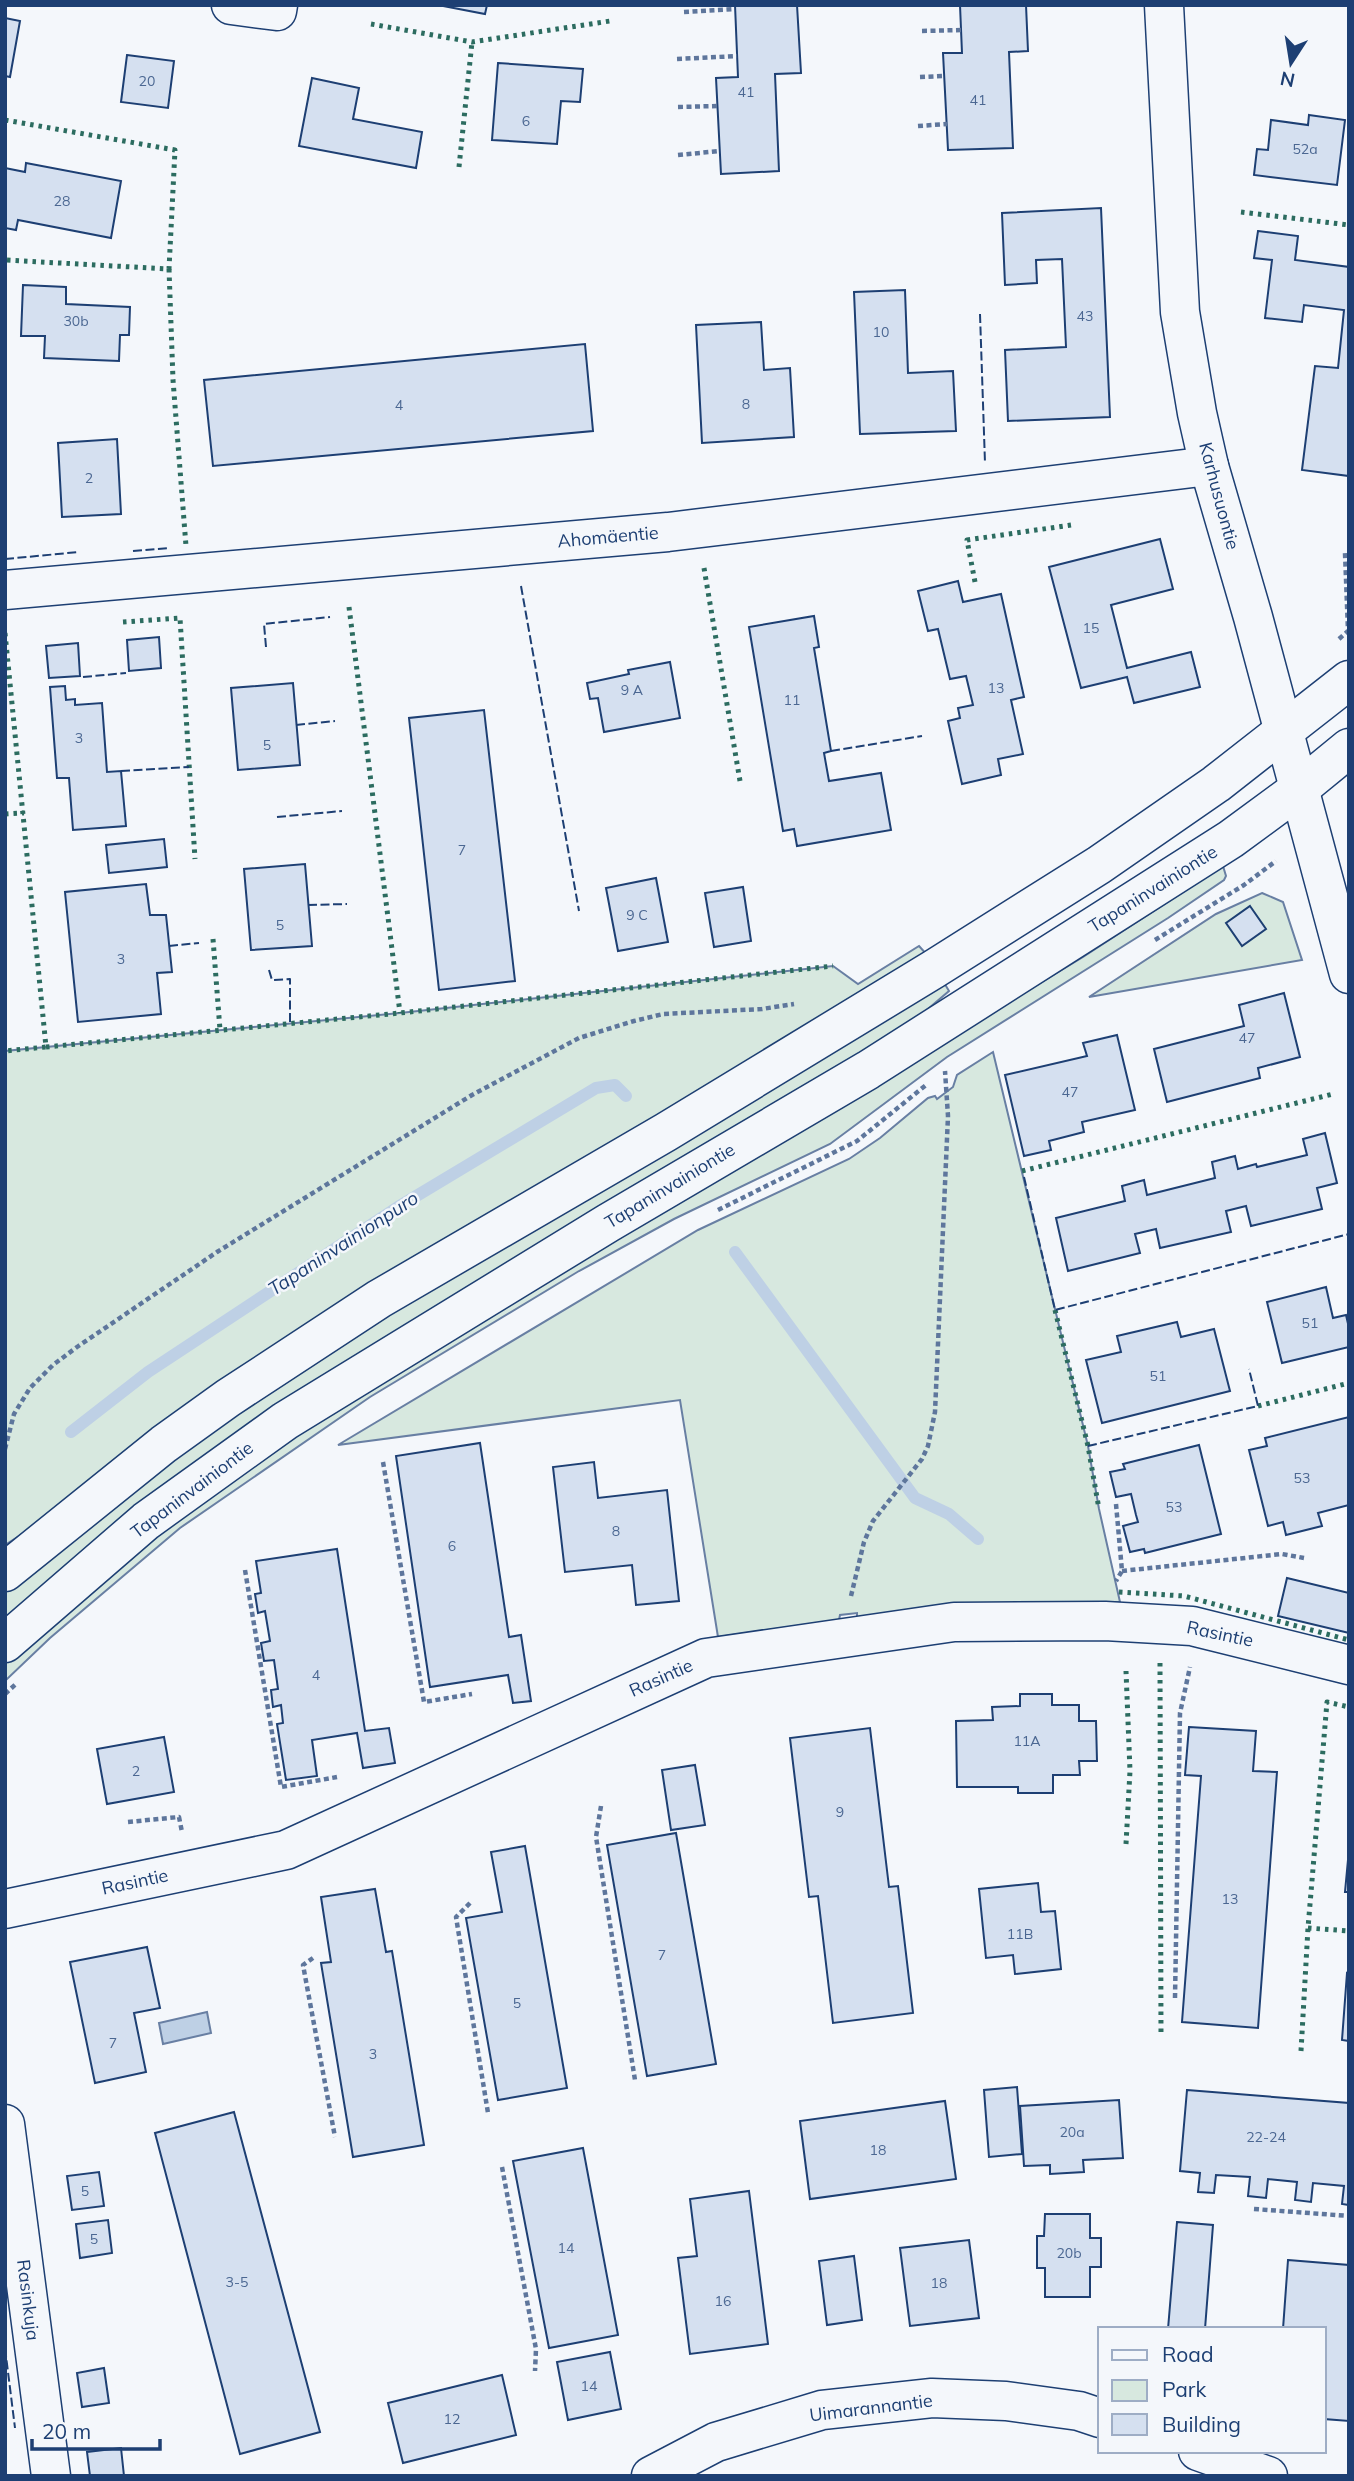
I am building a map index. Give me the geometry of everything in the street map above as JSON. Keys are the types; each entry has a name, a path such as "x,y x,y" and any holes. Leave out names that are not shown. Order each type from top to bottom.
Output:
{"street":[{"path":"231,5 277,11 278,5"},
{"name":"Karhusuontie","path":"1164,5 1180,312 1197,413 1209,466 1349,974"},
{"name":"Ahomäentie","path":"5,590 668,532 1209,466"},
{"path":"5,1572 164,1444 251,1383 379,1299 666,1132 1099,865 1216,784 1349,680"},
{"name":"Tapaninvainiontie","path":"5,1643 146,1521 285,1421 608,1223 868,1070 1231,839 1349,748"},
{"name":"Rasintie","path":"5,1909 286,1850 706,1658 954,1622 1105,1621 1192,1626 1349,1665"},
{"name":"Rasinkuja","path":"5,2124 51,2476"},
{"name":"Uimarannantie","path":"651,2476 716,2442 822,2410 932,2398 1006,2401 1079,2411 1098,2417"},
{"path":"1204,2453 1268,2476"}],"path":[{"path":"684,12 735,9"},
{"path":"922,31 961,30"},
{"path":"677,60 737,56"},
{"path":"920,77 944,76"},
{"path":"678,107 718,106"},
{"path":"918,126 947,124"},
{"path":"678,155 720,151"},
{"path":"1338,640 1348,632 1345,553 1349,553"},
{"path":"1152,942 1244,886 1311,835"},
{"path":"5,1449 14,1415 30,1388 53,1365 217,1252 472,1095 579,1038 634,1021 663,1014 762,1009 804,1003"},
{"path":"712,1213 857,1141 945,1070 948,1116 935,1412 929,1446 873,1521 864,1542 843,1636"},
{"path":"383,1462 424,1702 472,1694"},
{"path":"1105,1621 1106,1599 1122,1571 1116,1504"},
{"path":"1122,1571 1282,1553 1304,1558"},
{"path":"245,1570 281,1787 337,1777"},
{"path":"1175,1998 1180,1713 1193,1656"},
{"path":"5,1694 20,1680"},
{"path":"601,1806 596,1837 635,2080"},
{"path":"470,1903 456,1917 488,2113"},
{"path":"313,1958 303,1965 335,2137"},
{"path":"502,2167 536,2349 535,2371"},
{"path":"1254,2209 1349,2216"}],"green space":[{"path":"1223,866 1226,876 1224,880 947,1057 830,1144 674,1219 579,1271 370,1397 180,1528 50,1638 5,1681 5,1662 56,1616 247,1464 1083,957"},
{"path":"1262,893 1283,902 1302,960 1089,997 1216,914"},
{"path":"919,946 929,957 5,1545 5,1051 400,1013 833,966 858,984"},
{"path":"943,981 949,991 915,1020 11,1617 5,1617 5,1592 74,1532 297,1369"},
{"path":"993,1052 1088,1446 1120,1602 1031,1603 857,1618 857,1613 840,1615 839,1620 718,1637 680,1400 338,1445 698,1230 849,1159 880,1138 928,1098 935,1096 937,1099 953,1087 957,1075"}],"water":[{"path":"207,2012 211,2033 163,2044 159,2023"}],"building":[{"path":"438,5 487,5 485,14"},
{"path":"735,5 797,5 801,73 775,74 779,171 721,174 716,78 738,77"},
{"path":"960,5 1026,5 1028,51 1009,52 1013,148 948,150 943,53 962,53"},
{"path":"5,18 20,21 10,77 5,76"},
{"path":"127,55 174,61 168,108 121,102"},
{"path":"498,63 583,69 580,102 561,101 557,144 492,140"},
{"path":"312,78 359,88 353,119 422,132 416,168 299,146"},
{"path":"1309,115 1345,120 1337,185 1254,175 1257,149 1268,150 1271,120 1308,125"},
{"path":"26,163 121,181 111,238 18,220 16,230 5,228 5,168 25,172"},
{"path":"1101,208 1110,417 1008,421 1005,350 1066,347 1062,259 1036,260 1037,283 1005,285 1002,213"},
{"path":"1258,231 1298,236 1295,260 1349,267 1349,476 1302,470 1315,366 1338,368 1344,310 1304,305 1302,322 1265,318 1272,260 1254,258"},
{"path":"23,285 66,287 66,304 130,307 129,335 120,335 119,361 44,358 45,336 21,336"},
{"path":"905,290 908,373 953,371 956,431 860,434 854,292"},
{"path":"761,322 764,370 790,368 794,437 702,443 696,325"},
{"path":"585,344 593,431 213,466 204,380"},
{"path":"117,439 121,514 62,517 58,443"},
{"path":"1160,539 1173,589 1111,605 1127,668 1191,652 1200,687 1134,703 1127,677 1081,688 1049,567"},
{"path":"958,581 963,602 1001,594 1024,697 1011,700 1023,754 998,759 1001,775 962,784 948,721 960,718 958,708 973,705 966,676 950,679 938,629 928,631 918,591"},
{"path":"814,616 819,647 814,648 831,751 824,753 829,781 881,773 891,830 797,846 794,829 783,831 749,627"},
{"path":"159,637 161,668 129,671 127,640"},
{"path":"78,643 80,676 49,678 46,646"},
{"path":"670,662 680,718 604,732 598,698 590,699 587,683 629,674 628,670"},
{"path":"293,683 300,765 238,770 231,688"},
{"path":"65,686 66,700 75,699 75,705 102,703 107,772 121,771 126,826 73,830 69,778 57,778 50,687"},
{"path":"484,710 515,981 439,990 409,718"},
{"path":"164,839 167,867 109,873 106,845"},
{"path":"305,864 312,946 251,950 244,869"},
{"path":"656,878 668,942 618,951 606,888"},
{"path":"146,884 150,915 166,915 172,972 157,973 161,1014 78,1022 65,892"},
{"path":"743,887 751,941 714,947 705,893"},
{"path":"1250,906 1266,929 1242,946 1226,923"},
{"path":"1284,993 1300,1057 1258,1068 1260,1078 1167,1102 1154,1049 1244,1026 1239,1005"},
{"path":"1117,1035 1135,1110 1082,1122 1084,1132 1049,1141 1051,1150 1024,1156 1005,1075 1087,1056 1083,1043"},
{"path":"1325,1133 1337,1183 1317,1188 1322,1209 1251,1226 1246,1206 1226,1211 1231,1232 1160,1248 1156,1229 1135,1234 1140,1253 1068,1271 1056,1218 1125,1201 1122,1186 1144,1180 1147,1195 1215,1178 1212,1162 1235,1156 1238,1169 1307,1155 1303,1139"},
{"path":"1326,1287 1333,1318 1346,1315 1349,1347 1282,1363 1267,1302"},
{"path":"1177,1322 1181,1337 1214,1329 1230,1391 1102,1423 1086,1360 1121,1352 1117,1336"},
{"path":"1349,1417 1349,1505 1318,1513 1322,1526 1286,1535 1283,1522 1268,1526 1249,1450 1267,1446 1265,1438"},
{"path":"480,1443 509,1637 521,1635 531,1701 513,1703 508,1675 430,1687 396,1456"},
{"path":"1199,1445 1221,1534 1145,1553 1144,1549 1130,1552 1123,1526 1138,1522 1131,1494 1116,1497 1110,1472 1125,1469 1123,1464"},
{"path":"594,1462 598,1498 667,1490 679,1601 636,1605 632,1565 565,1572 553,1467"},
{"path":"337,1549 365,1731 389,1728 395,1763 363,1768 357,1733 312,1740 317,1776 286,1780 277,1724 283,1723 281,1705 273,1707 271,1690 278,1689 274,1660 264,1661 261,1643 270,1641 265,1611 258,1613 255,1594 261,1593 256,1561"},
{"path":"1287,1578 1349,1593 1349,1633 1278,1616"},
{"path":"1020,1694 1052,1694 1052,1705 1079,1705 1079,1721 1096,1721 1097,1761 1079,1761 1080,1775 1053,1775 1053,1793 1018,1793 1018,1787 957,1787 956,1721 993,1720 992,1707 1020,1706"},
{"path":"1189,1727 1256,1731 1253,1771 1277,1772 1258,2028 1182,2022 1201,1776 1185,1775"},
{"path":"870,1728 889,1887 898,1886 913,2013 833,2023 818,1896 809,1897 790,1738"},
{"path":"164,1737 174,1792 107,1804 97,1749"},
{"path":"695,1765 705,1825 671,1830 662,1770"},
{"path":"676,1833 716,2064 647,2076 607,1845"},
{"path":"525,1846 567,2088 498,2100 466,1918 502,1912 491,1852"},
{"path":"1349,1849 1349,1892 1345,1892"},
{"path":"1038,1883 1041,1912 1055,1911 1061,1969 1015,1974 1013,1955 986,1958 979,1889"},
{"path":"375,1889 386,1952 392,1951 424,2145 353,2157 321,1963 331,1962 321,1897"},
{"path":"147,1947 160,2008 134,2013 146,2072 95,2083 70,1962"},
{"path":"1347,1973 1349,1974 1349,2041 1342,2040"},
{"path":"1017,2087 1022,2154 989,2157 984,2090"},
{"path":"1187,2090 1349,2103 1349,2205 1342,2204 1344,2186 1313,2183 1311,2202 1295,2200 1297,2182 1268,2179 1266,2198 1248,2196 1250,2177 1216,2175 1214,2193 1198,2192 1200,2173 1180,2171"},
{"path":"1119,2100 1123,2158 1083,2160 1084,2172 1050,2174 1050,2165 1024,2166 1020,2106"},
{"path":"945,2101 956,2179 810,2199 800,2121"},
{"path":"234,2112 320,2432 240,2454 155,2133"},
{"path":"583,2148 618,2335 549,2348 513,2161"},
{"path":"99,2172 104,2206 72,2210 67,2176"},
{"path":"749,2191 768,2344 690,2354 678,2258 697,2256 690,2199"},
{"path":"1045,2214 1090,2214 1090,2238 1101,2238 1101,2267 1090,2267 1090,2297 1045,2297 1045,2268 1037,2268 1037,2236 1044,2236"},
{"path":"108,2220 112,2253 80,2258 76,2224"},
{"path":"1177,2222 1213,2225 1205,2327 1168,2327"},
{"path":"969,2240 979,2318 910,2326 900,2248"},
{"path":"854,2256 862,2320 827,2325 819,2261"},
{"path":"1288,2260 1349,2265 1349,2421 1326,2419 1326,2327 1283,2327"},
{"path":"610,2352 621,2409 568,2420 557,2362"},
{"path":"104,2368 109,2403 82,2407 77,2373"},
{"path":"502,2375 516,2435 403,2463 388,2403"},
{"path":"121,2448 124,2476 90,2476 87,2452"}],"waterway":[{"name":"Tapaninvainionpuro","path":"71,1432 148,1372 398,1207 596,1088 615,1085 626,1096"},
{"name":"Tapaninvainionpuro","path":"735,1252 915,1498 949,1514 978,1539"}],"hedge":[{"path":"371,24 472,42 610,21"},
{"path":"459,167 472,42"},
{"path":"5,120 175,150 169,269 5,260"},
{"path":"1241,212 1349,225"},
{"path":"169,269 173,380 186,546"},
{"path":"975,582 967,540 1071,525"},
{"path":"704,568 740,781"},
{"path":"349,607 400,1013"},
{"path":"123,622 180,618 195,859"},
{"path":"5,633 46,1047 5,1051"},
{"path":"5,814 24,813"},
{"path":"213,939 220,1030"},
{"path":"46,1047 400,1013 833,966"},
{"path":"1022,1171 1333,1094"},
{"path":"1055,1310 1088,1446 1099,1509"},
{"path":"1258,1406 1349,1383"},
{"path":"1119,1592 1184,1596 1349,1640"},
{"path":"1160,1663 1161,2035"},
{"path":"1126,1671 1130,1771 1126,1844"},
{"path":"1301,2051 1308,1928 1327,1702 1349,1707"},
{"path":"1308,1928 1349,1931"}],"fence":[{"path":"980,314 985,463"},
{"path":"133,551 170,548"},
{"path":"5,559 79,552"},
{"path":"521,586 579,911"},
{"path":"266,647 264,624 330,617"},
{"path":"83,677 126,673"},
{"path":"296,725 335,721"},
{"path":"831,751 922,736"},
{"path":"121,771 189,767"},
{"path":"277,817 342,811"},
{"path":"308,905 347,904"},
{"path":"169,946 199,943"},
{"path":"269,970 272,980 290,979 290,1024"},
{"path":"1024,1177 1055,1310 1349,1234"},
{"path":"1088,1446 1258,1406 1249,1369"},
{"path":"5,2348 15,2428"}]}
